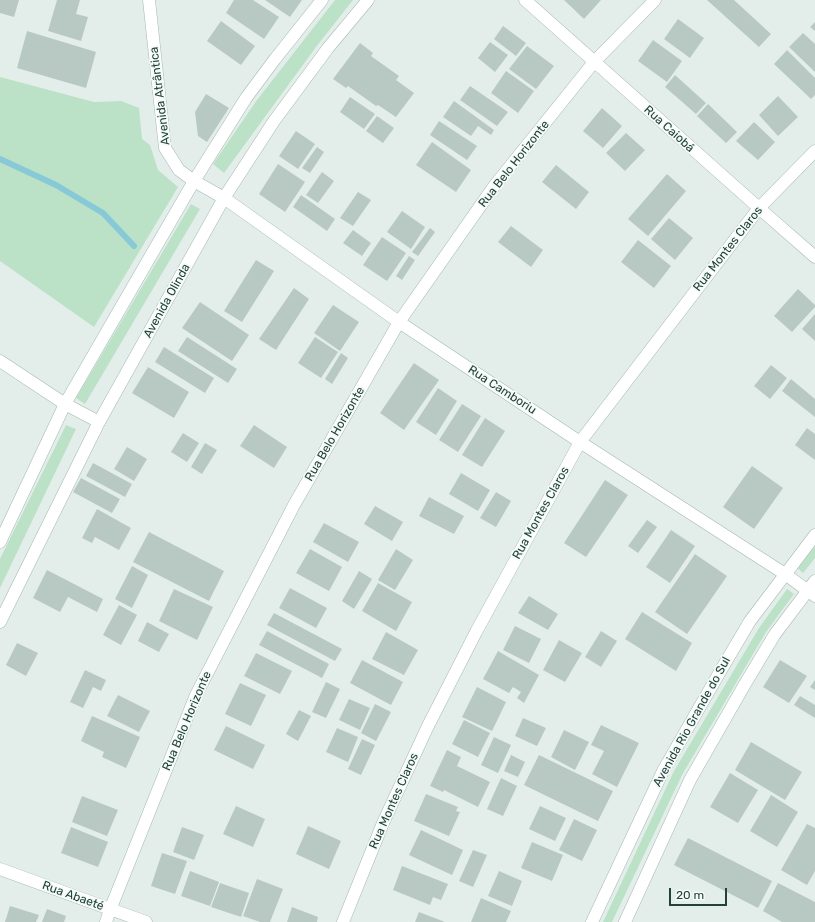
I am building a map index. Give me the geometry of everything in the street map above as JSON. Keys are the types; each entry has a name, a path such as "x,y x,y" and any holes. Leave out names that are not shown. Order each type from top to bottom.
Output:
{"street":[{"name":"Avenida Atrântica","path":"149,0 165,148 179,170 194,181 224,198"},
{"path":"0,542 65,404 194,181 246,98 322,0"},
{"name":"Avenida Olinda","path":"0,622 99,422 224,198 274,121 328,48 368,0"},
{"name":"Rua Caiobá","path":"525,0 815,257"},
{"name":"Rua Belo Horizonte","path":"106,922 196,695 294,505 399,322 495,185 594,62 655,0"},
{"name":"Rua Montes Claros","path":"343,922 382,823 427,728 476,632 580,442 758,208 815,151"},
{"name":"Rua Camboriu","path":"224,198 399,322 580,442 785,574 813,589"},
{"path":"0,361 65,404 99,422"},
{"name":"Avenida Rio Grande do Sul","path":"592,922 663,771 750,621 815,535"},
{"path":"625,922 690,780 775,634 813,589"},
{"name":"Rua Abaeté","path":"0,869 146,922"}],"green space":[{"path":"335,0 353,0 316,47 224,173 213,164 257,100"},
{"path":"0,77 94,102 121,101 139,108 142,139 150,145 158,170 178,187 94,327 0,261"},
{"path":"191,204 200,209 85,404 76,398"},
{"path":"66,425 76,429 0,588 0,559"},
{"path":"815,541 815,558 803,573 795,566"},
{"path":"787,589 794,594 766,632 682,775 612,922 603,922 674,771 759,628"}],"building":[{"path":"0,0 19,0 14,17 0,13"},
{"path":"57,0 80,0 76,14 88,17 81,41 48,31"},
{"path":"234,0 253,0 279,17 264,39 226,13"},
{"path":"265,0 302,0 290,17"},
{"path":"564,0 601,0 584,19"},
{"path":"707,0 734,0 771,34 759,47"},
{"path":"678,19 704,38 690,58 664,39"},
{"path":"221,21 255,46 241,65 207,41"},
{"path":"815,22 815,31 810,27"},
{"path":"503,26 526,43 516,56 494,39"},
{"path":"27,31 96,52 86,88 17,68"},
{"path":"803,33 815,44 815,72 789,47"},
{"path":"653,40 682,61 667,82 638,61"},
{"path":"490,42 508,55 495,72 478,58"},
{"path":"360,43 373,53 371,56 399,76 396,80 414,93 396,117 378,105 376,106 348,86 346,88 333,79"},
{"path":"527,46 554,66 536,89 509,69"},
{"path":"787,50 815,78 815,95 811,99 774,64"},
{"path":"506,71 534,91 518,113 491,93"},
{"path":"675,75 706,103 696,114 665,87"},
{"path":"470,86 508,112 497,126 460,100"},
{"path":"206,94 229,108 207,142 198,136 195,112"},
{"path":"778,96 798,117 778,136 759,115"},
{"path":"350,97 375,114 364,129 340,112"},
{"path":"454,101 494,130 491,135 478,126 471,136 443,117"},
{"path":"708,104 737,132 726,143 697,116"},
{"path":"602,108 622,126 603,148 583,131"},
{"path":"377,116 394,128 383,143 366,131"},
{"path":"439,121 477,146 467,160 430,135"},
{"path":"754,122 775,142 758,160 736,141"},
{"path":"296,131 315,144 298,169 279,156"},
{"path":"626,133 645,150 625,171 606,153"},
{"path":"432,142 471,170 456,192 416,165"},
{"path":"317,147 324,152 310,173 302,168"},
{"path":"278,164 305,182 285,212 259,194"},
{"path":"556,165 589,192 576,209 542,182"},
{"path":"322,172 334,181 318,203 306,195"},
{"path":"667,174 686,191 648,236 628,219"},
{"path":"358,192 371,200 353,226 340,218"},
{"path":"301,195 335,219 327,231 293,207"},
{"path":"402,211 425,227 411,249 387,232"},
{"path":"669,218 693,238 675,260 651,239"},
{"path":"511,226 543,250 531,267 498,242"},
{"path":"430,228 435,232 418,256 412,252"},
{"path":"353,230 371,243 362,256 343,243"},
{"path":"382,237 406,253 387,281 363,265"},
{"path":"638,240 671,266 654,288 621,262"},
{"path":"409,256 415,260 402,280 396,276"},
{"path":"256,260 274,271 242,322 224,311"},
{"path":"294,288 309,299 276,350 259,339"},
{"path":"798,289 815,305 815,307 792,332 774,316"},
{"path":"200,302 249,335 232,361 182,328"},
{"path":"333,305 359,322 340,351 314,333"},
{"path":"815,314 815,341 802,329"},
{"path":"187,337 237,369 228,383 178,351"},
{"path":"315,337 338,352 321,378 298,363"},
{"path":"164,347 214,378 205,393 155,362"},
{"path":"341,353 348,358 332,384 325,379"},
{"path":"414,363 439,380 404,430 380,413"},
{"path":"771,365 787,378 770,399 754,386"},
{"path":"148,367 189,392 174,418 132,393"},
{"path":"791,379 815,399 815,417 782,391"},
{"path":"438,388 457,401 436,435 416,422"},
{"path":"462,404 481,416 458,452 439,440"},
{"path":"485,418 505,431 482,467 462,455"},
{"path":"254,425 287,447 274,468 240,446"},
{"path":"807,428 815,434 815,460 795,445"},
{"path":"183,433 199,443 187,462 171,452"},
{"path":"205,443 217,450 202,474 191,467"},
{"path":"127,447 147,459 134,481 114,469"},
{"path":"93,463 132,484 125,497 86,476"},
{"path":"752,466 783,488 754,529 723,507"},
{"path":"461,473 490,490 478,511 449,494"},
{"path":"81,478 120,499 112,513 73,492"},
{"path":"605,480 628,495 586,557 564,543"},
{"path":"496,492 511,501 496,527 480,518"},
{"path":"429,497 464,516 454,534 419,516"},
{"path":"375,506 403,522 392,541 364,524"},
{"path":"97,509 131,528 119,550 95,537 92,543 82,538"},
{"path":"647,520 657,527 638,553 628,546"},
{"path":"324,523 359,542 348,562 313,542"},
{"path":"671,530 695,546 670,583 646,567"},
{"path":"149,532 224,571 209,601 133,562"},
{"path":"310,549 342,567 329,591 296,573"},
{"path":"396,549 413,560 395,590 378,580"},
{"path":"695,554 727,576 687,634 655,612"},
{"path":"132,566 148,575 132,608 115,599"},
{"path":"47,570 103,599 97,612 68,597 60,612 33,598"},
{"path":"359,571 372,579 354,609 342,601"},
{"path":"378,583 412,602 396,631 362,611"},
{"path":"290,588 327,608 316,628 279,608"},
{"path":"174,589 213,607 197,640 159,621"},
{"path":"529,596 558,614 548,630 518,613"},
{"path":"119,605 137,615 121,645 103,635"},
{"path":"642,612 692,643 676,671 625,639"},
{"path":"274,613 342,649 335,661 267,625"},
{"path":"147,622 169,634 159,652 138,641"},
{"path":"515,626 541,639 529,663 503,650"},
{"path":"267,631 329,664 322,678 259,645"},
{"path":"601,631 617,641 601,667 585,657"},
{"path":"386,632 418,650 404,675 372,659"},
{"path":"559,640 582,653 565,682 543,670"},
{"path":"17,643 38,653 26,676 6,665"},
{"path":"498,651 539,675 524,703 517,698 521,692 513,687 509,693 483,679"},
{"path":"256,653 292,671 280,694 244,676"},
{"path":"362,660 403,682 391,705 350,683"},
{"path":"780,660 807,676 789,703 763,687"},
{"path":"85,670 106,680 101,691 93,687 83,708 70,702"},
{"path":"815,680 815,690 810,687"},
{"path":"326,682 340,689 326,718 312,712"},
{"path":"240,683 266,695 251,726 225,714"},
{"path":"477,687 506,702 492,731 462,717"},
{"path":"118,695 150,711 139,732 107,716"},
{"path":"800,696 815,705 815,718 794,705"},
{"path":"349,699 370,708 360,730 339,720"},
{"path":"375,704 391,712 376,741 361,733"},
{"path":"299,710 311,716 298,741 286,734"},
{"path":"92,716 140,737 126,768 102,757 104,752 81,741"},
{"path":"523,718 546,728 537,746 515,736"},
{"path":"464,720 490,733 478,757 452,744"},
{"path":"601,725 639,743 617,787 592,774 604,751 591,745"},
{"path":"226,726 265,745 253,769 214,750"},
{"path":"337,728 358,737 348,762 326,752"},
{"path":"564,730 589,742 575,770 551,757"},
{"path":"494,737 511,745 498,773 481,765"},
{"path":"362,739 375,745 361,775 348,769"},
{"path":"751,742 802,772 785,800 735,770"},
{"path":"447,750 461,757 457,766 490,782 478,807 444,790 443,792 430,786"},
{"path":"511,755 525,762 518,777 504,771"},
{"path":"539,755 613,791 598,821 524,785"},
{"path":"730,773 758,790 738,823 710,807"},
{"path":"501,778 517,786 503,816 487,809"},
{"path":"426,794 458,807 456,811 460,812 449,836 414,821"},
{"path":"771,795 798,812 777,847 750,831"},
{"path":"82,796 118,810 107,836 72,822"},
{"path":"236,806 265,819 253,847 223,834"},
{"path":"540,806 566,818 555,841 529,829"},
{"path":"574,819 597,830 582,861 559,850"},
{"path":"807,824 815,828 815,871 807,885 781,870"},
{"path":"308,826 341,841 329,869 296,854"},
{"path":"71,827 108,842 98,867 61,853"},
{"path":"182,827 204,835 194,860 173,852"},
{"path":"421,830 463,850 452,875 409,855"},
{"path":"688,838 772,881 758,908 674,865"},
{"path":"532,842 563,855 552,881 521,868"},
{"path":"473,850 487,855 473,887 459,881"},
{"path":"162,853 187,861 175,894 151,886"},
{"path":"402,866 448,884 441,900 433,897 430,905 393,890"},
{"path":"190,871 219,882 210,906 181,896"},
{"path":"499,871 522,881 512,906 488,896"},
{"path":"257,879 283,889 270,922 260,922 243,916"},
{"path":"220,883 249,893 241,917 211,907"},
{"path":"778,883 815,902 815,922 782,922 763,911"},
{"path":"481,898 511,911 506,922 471,922"},
{"path":"10,906 39,915 36,922 5,922"},
{"path":"292,907 318,917 317,922 287,922"},
{"path":"47,909 66,916 64,922 42,922"},
{"path":"419,912 445,922 415,922"}],"waterway":[{"path":"0,159 56,185 103,213 134,246"}]}
